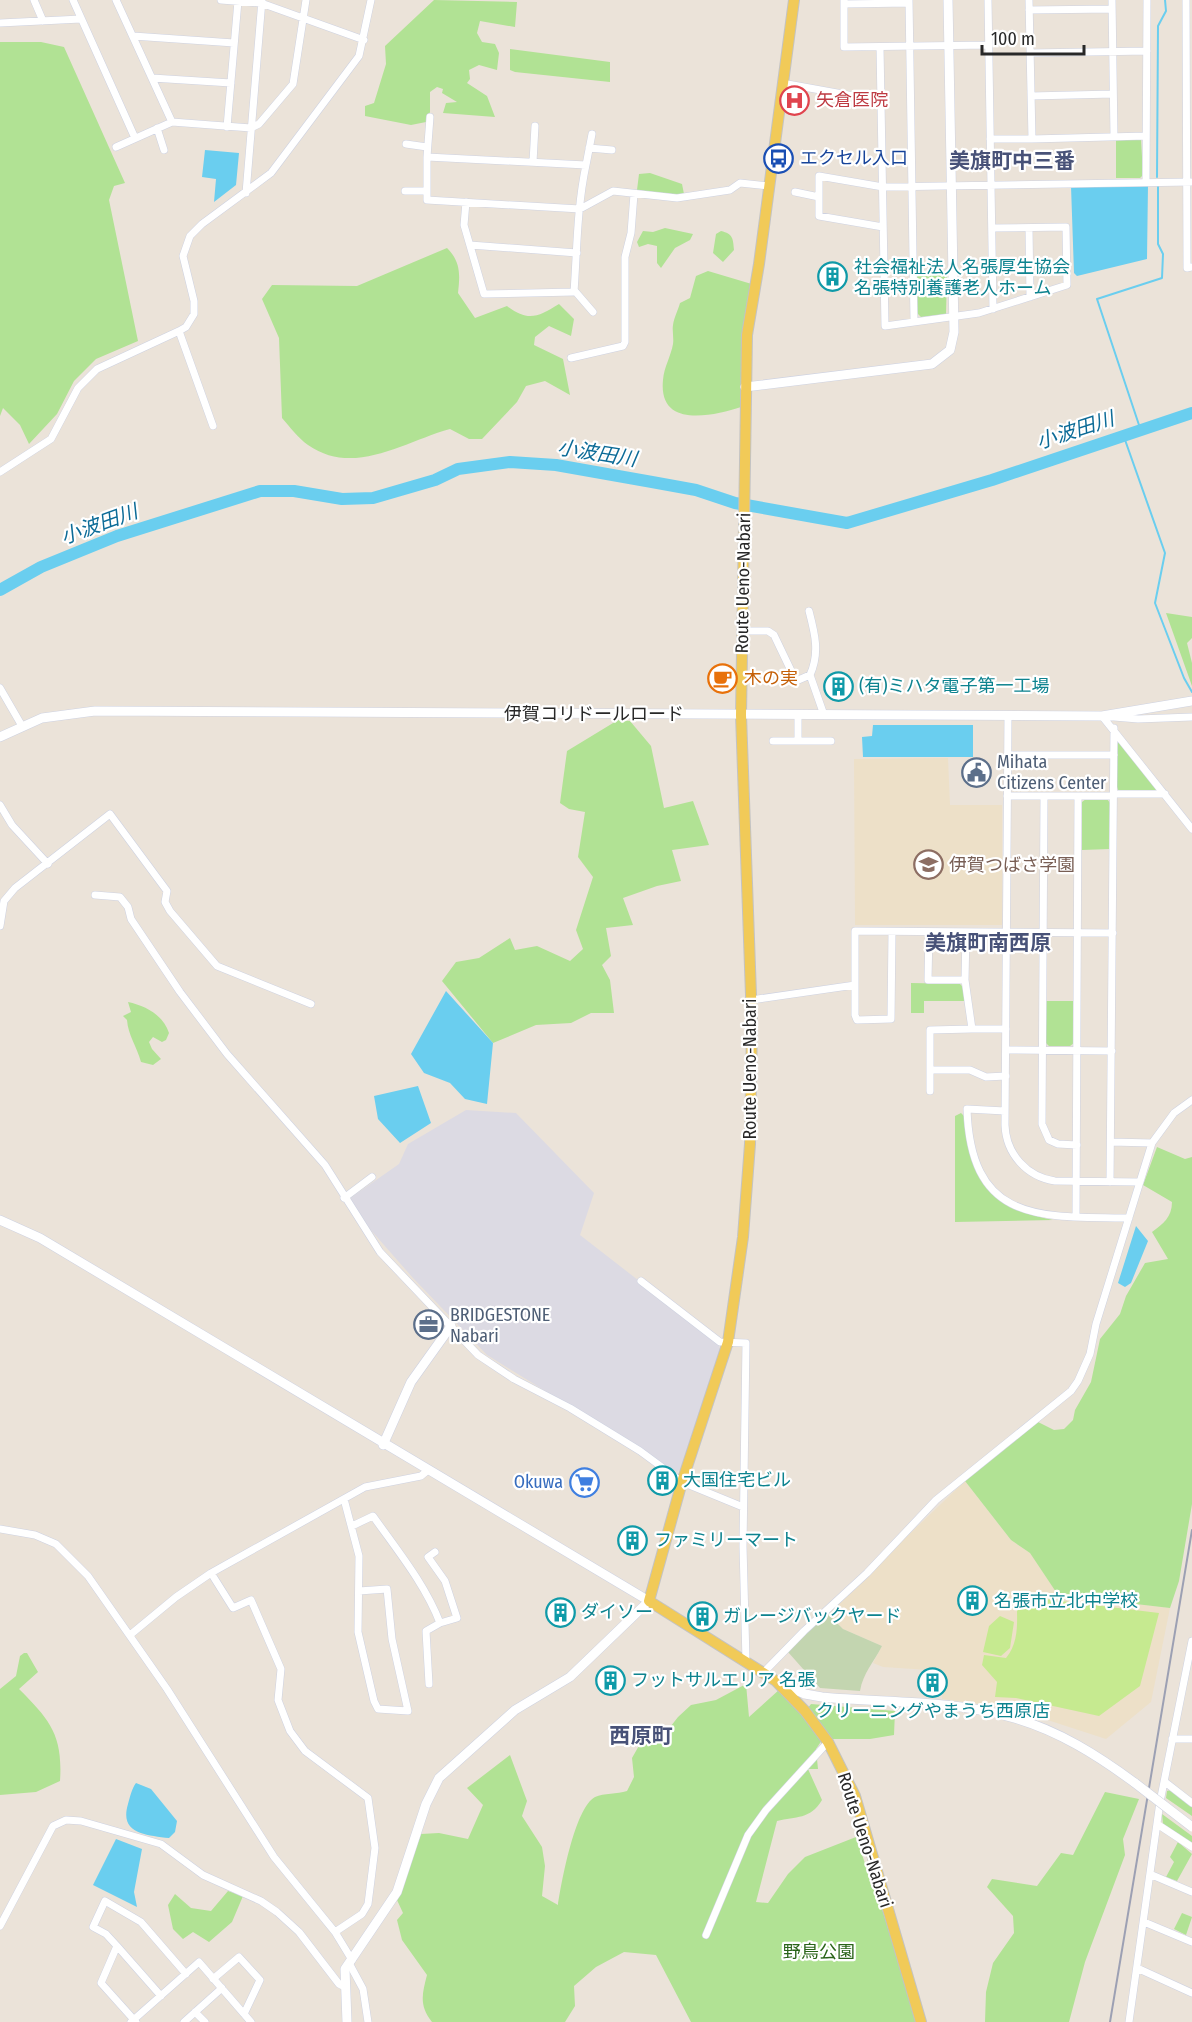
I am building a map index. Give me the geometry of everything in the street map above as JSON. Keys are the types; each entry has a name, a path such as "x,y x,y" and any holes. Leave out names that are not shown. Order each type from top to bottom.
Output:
{"main road":[{"name":"Route Ueno-Nabari","path":"794,0 759,264 747,335 741,715 751,1000 750,1144 743,1237 728,1342 682,1482 648,1601 746,1660 776,1681 805,1711 828,1742 855,1796 921,2022"}],"street":[{"path":"34,0 44,21"},
{"path":"73,0 135,138"},
{"path":"116,0 172,122"},
{"path":"221,0 262,1 364,40"},
{"path":"116,147 172,122 250,128 259,124 293,84 306,0"},
{"path":"0,472 51,439 78,388 97,369 179,331 189,323 194,310 183,261 185,245 195,230 246,193 278,164 352,68 364,40 371,0"},
{"path":"745,387 932,364 950,350 954,338 954,316 948,0"},
{"path":"988,0 993,309"},
{"path":"1029,0 1032,139"},
{"path":"1112,0 1114,137"},
{"path":"1146,182 1147,0"},
{"path":"1186,0 1189,49 1189,217 1186,268 1192,267"},
{"path":"227,126 238,1"},
{"path":"246,193 262,1"},
{"path":"914,321 911,186 910,46 909,2 844,2 844,47 880,47 910,46 949,45 989,45"},
{"path":"1029,10 1112,9"},
{"path":"0,22 81,19"},
{"path":"133,36 234,43"},
{"path":"880,47 885,326 993,309 1067,285 1066,227 992,228"},
{"path":"1030,53 1147,51"},
{"path":"152,78 231,83"},
{"path":"782,83 881,101"},
{"path":"1031,96 1113,94"},
{"path":"430,117 427,147 428,200 579,209 613,191 677,198 730,190 740,183 769,186"},
{"path":"533,162 535,126"},
{"path":"157,128 164,150"},
{"path":"592,134 579,209 574,290 593,312"},
{"path":"990,139 1146,136"},
{"path":"406,144 427,147"},
{"path":"589,148 612,150"},
{"path":"427,157 586,165"},
{"path":"883,227 819,216 819,176 883,187 1189,182"},
{"path":"405,191 427,191"},
{"path":"795,192 819,197"},
{"path":"572,358 623,346 625,342 625,257 631,233 634,194"},
{"path":"466,202 464,225 484,294 574,292 574,290"},
{"path":"1029,228 1030,297"},
{"path":"470,245 577,253"},
{"path":"179,331 213,426"},
{"path":"742,631 771,632 777,638 796,681 810,675 816,663 816,640 809,611"},
{"path":"810,675 824,715"},
{"path":"0,688 22,726"},
{"name":"伊賀コリドールロード","path":"0,737 22,726 69,713 163,709 1102,716 1192,701"},
{"path":"798,715 798,741"},
{"path":"1008,715 1005,1111 1009,1145 1023,1166 1042,1178 1139,1182"},
{"path":"1102,716 1138,719 1192,717"},
{"path":"1102,716 1114,728 1192,829"},
{"path":"1110,1182 1114,728"},
{"path":"773,741 831,741"},
{"path":"1008,755 1114,755"},
{"path":"1007,796 1165,794"},
{"path":"1044,796 1044,1133 1054,1143 1077,1145"},
{"path":"1076,1217 1078,796"},
{"path":"0,805 12,825 48,864"},
{"path":"0,926 4,901 15,888 110,814 168,891 165,902 170,911 217,966 311,1004"},
{"path":"95,895 120,897 128,907 131,919 180,992 227,1054 325,1165 380,1252 486,1361 600,1426 676,1475 682,1482 743,1507"},
{"path":"892,932 891,1019 857,1020 855,1015 855,931 1113,933"},
{"path":"929,932 928,980 965,980"},
{"path":"966,933 965,980 972,1029"},
{"path":"751,1000 855,985"},
{"path":"930,1091 930,1030 1006,1029"},
{"path":"1006,1050 1112,1050"},
{"path":"930,1070 970,1070 986,1077 1006,1076"},
{"path":"764,1672 804,1631 867,1573 936,1500 1071,1391 1078,1381 1089,1354 1152,1143 1169,1118 1192,1100"},
{"path":"1005,1111 967,1109 970,1150 981,1173 993,1190 1017,1207 1043,1216 1129,1218"},
{"path":"1111,1142 1152,1143"},
{"path":"344,1198 372,1177"},
{"path":"0,1220 40,1238 383,1445 648,1601 570,1677 515,1710 440,1779 426,1804 397,1892 345,1969 347,2022"},
{"path":"641,1281 720,1342 746,1343 743,1507 746,1660"},
{"path":"383,1445 411,1382 451,1326"},
{"path":"130,1635 176,1597 211,1573 365,1486 421,1476 427,1470"},
{"path":"345,1499 359,1556 358,1632 374,1701 378,1709 408,1711 392,1639 387,1589 359,1591"},
{"path":"351,1526 373,1516 419,1581 440,1623"},
{"path":"0,1529 35,1535 62,1548 88,1576 130,1635 274,1857 335,1932 363,1989 368,2022"},
{"path":"429,1684 426,1630 457,1618 445,1581 428,1557 435,1552"},
{"path":"211,1573 233,1608 250,1600 281,1669 278,1700 290,1731 305,1751 368,1798 375,1848 368,1904 362,1914 335,1932"},
{"path":"1131,2021 1157,1824 1192,1641"},
{"path":"776,1681 797,1691 813,1695 950,1707 1013,1717 1052,1731 1084,1747 1192,1827"},
{"path":"1172,1739 1192,1739"},
{"path":"706,1935 748,1835 766,1810 828,1742"},
{"path":"1165,1782 1192,1803"},
{"path":"0,1926 53,1826 66,1820 81,1821 150,1839 203,1875 261,1901 299,1932 339,1984 345,1987"},
{"path":"1157,1824 1192,1847"},
{"path":"1152,1875 1192,1892"},
{"path":"161,1996 106,1934 93,1927 105,1901 141,1922 186,1974"},
{"path":"1144,1922 1192,1942"},
{"path":"117,1946 101,1983 134,2021 199,1962 251,2022"},
{"path":"213,1979 239,1957 260,1980 244,2014"},
{"path":"1137,1968 1192,1993"},
{"path":"184,2022 222,1988"},
{"path":"195,2012 205,2022"}],"shaded area":[{"name":"伊賀つばさ学園","path":"948,758 950,805 1002,805 1002,925 855,925 854,759"},
{"path":"466,1110 516,1113 594,1193 580,1235 719,1343 720,1351 680,1469 677,1472 487,1355 413,1278 362,1220 349,1199 399,1164 408,1144"},
{"path":"965,1481 1011,1540 1030,1553 1058,1595 1170,1608 1151,1702 1106,1739 1014,1709 942,1699 944,1671 883,1667 873,1663 882,1646 843,1629 827,1613"}],"green space":[{"path":"434,0 517,2 515,27 480,21 477,33 482,42 495,44 499,53 497,70 479,65 469,70 470,79 467,83 487,96 495,117 443,113 446,103 457,102 442,93 443,89 437,87 430,92 430,112 426,122 411,125 365,116 365,106 374,103 386,64 385,46"},
{"path":"0,42 41,42 64,47 125,183 114,186 109,200 138,341 96,359 74,381 57,414 29,444 20,425 3,408 0,416"},
{"path":"510,49 610,62 610,82 515,72 510,70"},
{"path":"1141,139 1143,175 1140,178 1116,178 1116,140"},
{"path":"650,173 682,184 684,194 665,196 637,190 639,174"},
{"path":"665,228 693,234 690,240 675,248 661,268 657,263 657,246 648,244 639,247 637,242 643,231 653,232"},
{"path":"721,231 732,237 734,250 723,262 713,253 716,234"},
{"path":"447,248 457,264 458,293 475,318 507,306 527,316 539,315 559,304 574,319 571,336 549,326 535,337 534,345 563,359 570,395 545,381 526,386 517,402 482,439 469,439 450,429 379,454 343,458 325,454 308,445 282,418 279,338 262,299 272,285 357,286"},
{"path":"708,271 755,285 743,347 741,407 716,413 690,415 678,412 669,406 664,396 663,380 673,344 673,327 680,303 690,298 696,276"},
{"path":"947,273 946,314 921,317 917,313 917,274"},
{"path":"1166,613 1192,617 1192,638 1187,643 1192,663 1192,686"},
{"path":"618,720 630,721 651,746 664,808 693,801 709,845 672,850 681,881 657,886 623,898 633,925 606,928 611,956 602,965 610,980 614,1013 591,1013 571,1023 536,1025 493,1043 442,981 456,962 479,958 510,938 515,950 537,946 570,961 583,949 576,930 593,877 578,857 585,812 569,809 560,803 567,751"},
{"path":"1120,740 1158,789 1157,792 1119,792 1117,742"},
{"path":"1086,799 1107,799 1110,803 1110,849 1082,850 1082,802"},
{"path":"911,983 960,984 963,987 965,1001 924,1001 924,1013 911,1013"},
{"path":"1046,1001 1074,1001 1074,1043 1070,1046 1049,1046 1046,1043"},
{"path":"128,1002 153,1012 163,1021 169,1033 166,1040 162,1042 153,1037 149,1042 161,1059 153,1065 141,1062 127,1020 123,1016 131,1012"},
{"path":"961,1113 964,1116 971,1156 987,1186 1000,1198 1015,1207 1032,1215 1053,1220 955,1222 955,1116"},
{"path":"1157,1147 1185,1159 1192,1157 1192,1504 1179,1581 1170,1608 1058,1595 1030,1553 1011,1540 965,1481 1038,1422 1054,1430 1064,1429 1073,1420 1075,1410 1091,1382 1100,1339 1120,1314 1126,1296 1145,1263 1168,1259 1152,1232 1169,1216 1172,1202 1143,1185"},
{"path":"1028,1597 1159,1613 1140,1686 1099,1716 1016,1698 995,1697 997,1682 982,1665 984,1655 1006,1658 1015,1639 1017,1605"},
{"path":"827,1613 843,1629 882,1646 866,1673 860,1691 820,1688 788,1652"},
{"path":"1000,1616 1014,1622 1010,1648 1001,1656 983,1652 989,1626"},
{"path":"27,1653 38,1672 19,1689 39,1710 57,1740 60,1781 36,1792 0,1795 0,1689 16,1676 20,1656"},
{"name":"野鳥公園","path":"746,1684 749,1717 780,1689 817,1730 822,1740 816,1749 818,1769 808,1769 822,1800 813,1811 807,1814 777,1821 756,1902 768,1903 788,1874 805,1857 856,1837 878,1896 917,2022 691,2022 656,1955 624,1952 596,1967 574,1986 575,2006 565,2022 432,2022 423,2005 427,1975 402,1940 397,1920 403,1913 397,1900 421,1834 439,1833 468,1839 483,1805 467,1788 510,1755 527,1801 522,1816 542,1847 545,1866 542,1896 558,1905 570,1847 581,1815 595,1797 627,1791 634,1777 632,1758 649,1728 667,1731 691,1705 716,1700"},
{"path":"811,1704 895,1711 894,1735 870,1739 832,1739 808,1708"},
{"path":"1171,1790 1192,1807 1192,1816 1166,1798 1167,1791"},
{"path":"1105,1792 1139,1799 1123,1839 1125,1855 1085,1962 1069,2022 985,2022 986,1992 993,1963 1014,1933 1013,1916 987,1887 992,1879 1037,1886 1061,1853 1073,1855"},
{"path":"1162,1814 1192,1836 1192,1843 1163,1824"},
{"path":"1178,1842 1192,1854 1177,1881 1166,1877 1174,1862 1170,1857"},
{"path":"228,1891 243,1896 232,1922 209,1942 193,1932 183,1939 173,1929 168,1905 175,1894 191,1908 211,1911"},
{"path":"1182,1913 1192,1917 1186,1935 1174,1929"}],"water":[{"path":"205,150 239,153 236,185 214,202 216,179 202,177"},
{"path":"1148,185 1147,259 1077,276 1074,273 1071,186"},
{"path":"873,725 973,725 973,757 863,757 862,737 872,736"},
{"path":"446,991 493,1043 487,1104 465,1099 450,1083 424,1073 411,1054"},
{"path":"418,1086 431,1123 400,1143 378,1119 374,1096"},
{"path":"1136,1226 1148,1241 1131,1283 1125,1287 1118,1283"},
{"path":"136,1783 151,1789 177,1821 175,1832 169,1838 144,1834 127,1822 128,1804"},
{"path":"116,1839 142,1849 134,1892 137,1907 93,1885"}],"waterway":[{"path":"1157,177 1158,26 1166,11 1165,0"},
{"path":"1141,431 1097,299 1162,278 1163,254 1158,244 1158,187"},
{"name":"小波田川","path":"0,590 41,567 117,536 260,491 294,491 342,499 373,498 435,480 458,469 510,462 556,465 652,482 696,490 735,503 847,523 992,480 1192,413"},
{"path":"1124,437 1165,553 1155,603 1184,678 1192,692"}],"railway":[{"path":"1110,2022 1192,1530"}],"place":[{"name":"矢倉医院","path":"795,100"},
{"name":"エクセル入口","path":"779,158"},
{"name":"社会福祉法人名張厚生協会 名張特別養護老人ホーム","path":"833,277"},
{"name":"木の実","path":"723,678"},
{"name":"(有)ミハタ電子第一工場","path":"838,686"},
{"name":"Mihata Citizens Center","path":"976,772"},
{"name":"伊賀つばさ学園","path":"928,865"},
{"name":"BRIDGESTONE Nabari","path":"429,1325"},
{"name":"大国住宅ビル","path":"662,1480"},
{"name":"Okuwa","path":"584,1482"},
{"name":"ファミリーマート","path":"633,1540"},
{"name":"名張市立北中学校","path":"973,1601"},
{"name":"ダイソー","path":"560,1612"},
{"name":"ガレージバックヤード","path":"702,1616"},
{"name":"フットサルエリア 名張","path":"610,1680"},
{"name":"クリーニングやまうち西原店","path":"933,1682"}],"district":[{"name":"美旗町中三番","path":"1012,161"},
{"name":"美旗町南西原","path":"988,943"},
{"name":"西原町","path":"641,1736"}]}
